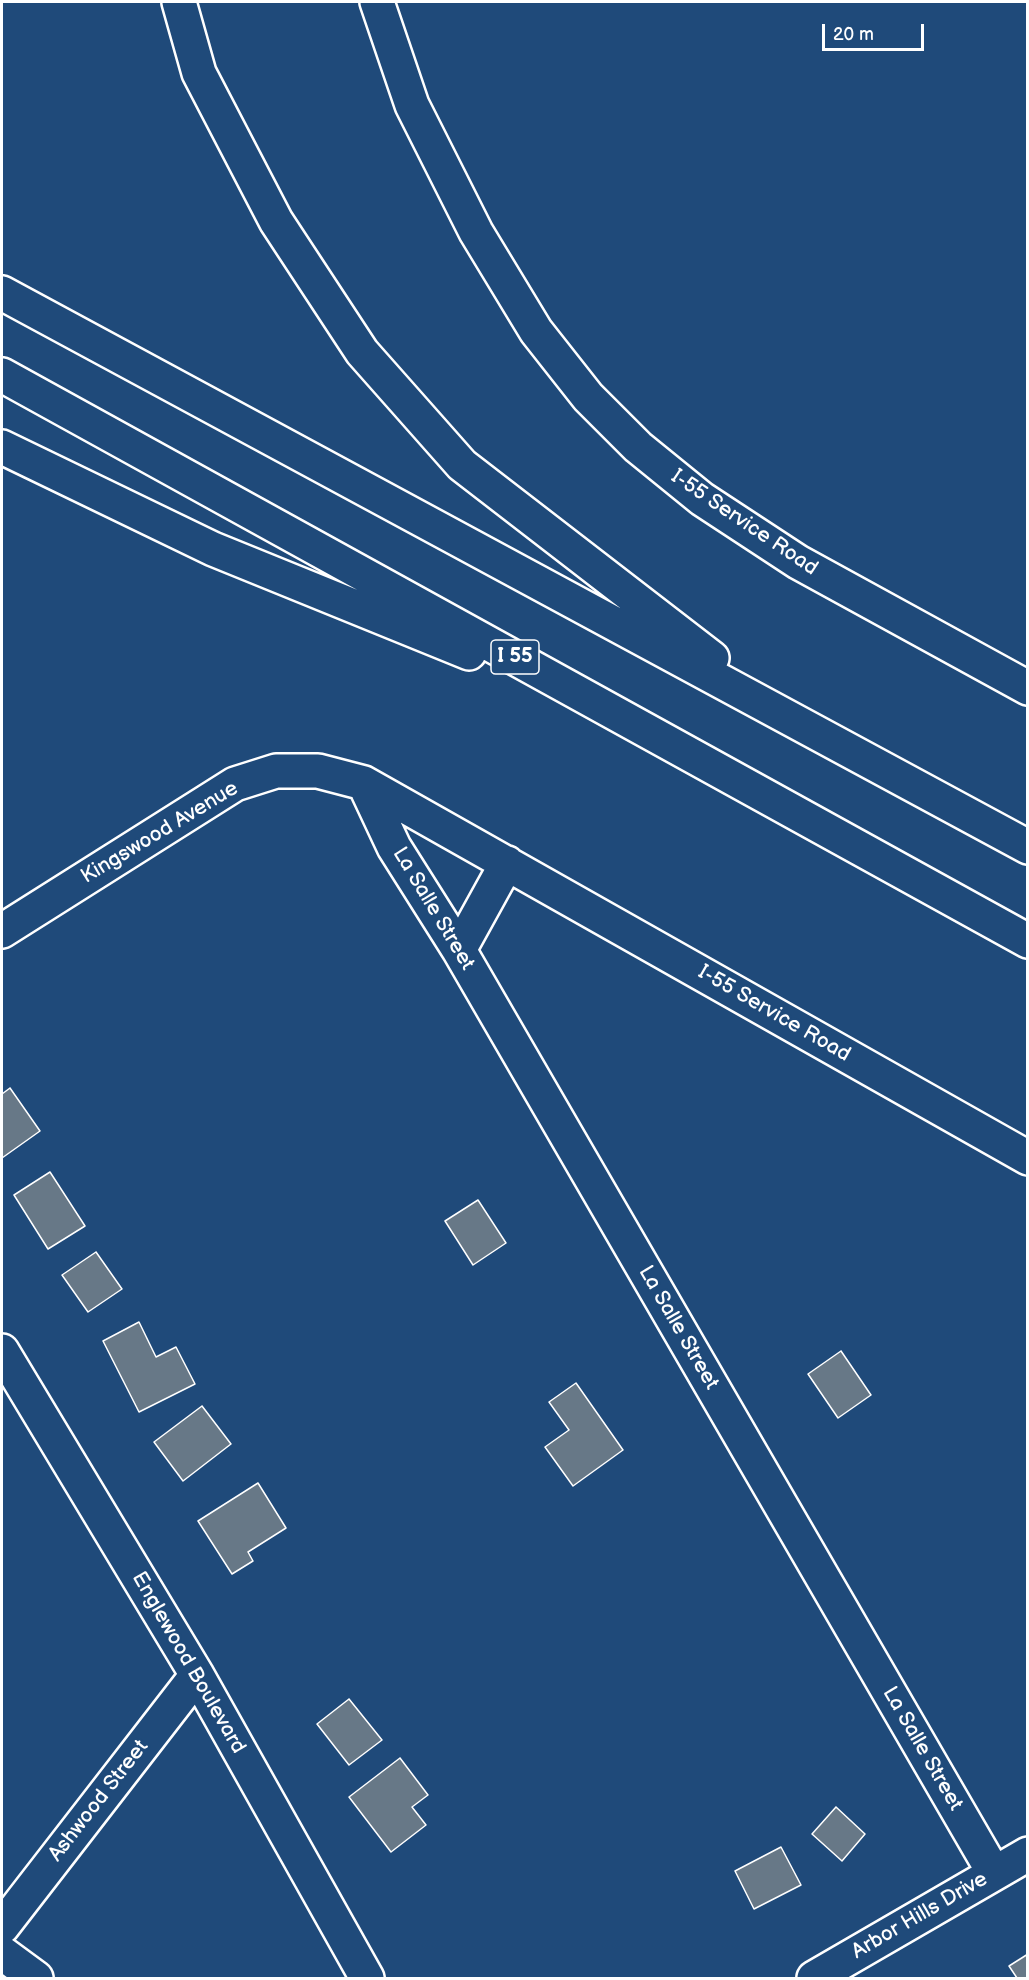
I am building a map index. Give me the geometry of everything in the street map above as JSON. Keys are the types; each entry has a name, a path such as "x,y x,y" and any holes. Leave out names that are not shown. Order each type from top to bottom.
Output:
{"main road":[{"path":"179,2 199,73 276,221 363,352 462,465 790,718"},
{"name":"I-55 Service Road","path":"377,2 412,105 476,232 536,331 588,397 638,447 702,500 798,562 1028,688"},
{"path":"2,293 1028,847"},
{"name":"I 55","path":"2,375 1028,941"},
{"path":"2,447 213,549 612,711"},
{"name":"Kingswood Avenue","path":"2,931 235,784 276,771 318,771 364,783"},
{"name":"I-55 Service Road","path":"364,783 1028,1158"},
{"name":"La Salle Street","path":"364,783 394,847 459,950 994,1873"},
{"path":"459,950 507,863"},
{"name":"Englewood Boulevard","path":"2,1351 197,1675 367,1978"},
{"name":"Ashwood Street","path":"2,1927 197,1675"},
{"name":"Arbor Hills Drive","path":"814,1978 1028,1854"},
{"path":"2,1953 36,1978"}],"building":[{"path":"10,1088 40,1131 2,1158 2,1094"},
{"path":"50,1172 85,1226 48,1249 14,1195"},
{"path":"478,1200 506,1243 473,1265 445,1221"},
{"path":"96,1252 122,1289 88,1312 62,1275"},
{"path":"139,1322 156,1357 176,1347 195,1384 139,1412 103,1341"},
{"path":"841,1351 871,1395 838,1418 808,1374"},
{"path":"576,1383 623,1450 573,1486 545,1447 569,1430 549,1402"},
{"path":"202,1406 231,1444 183,1481 154,1442"},
{"path":"258,1483 286,1528 248,1552 253,1561 232,1574 198,1521"},
{"path":"349,1699 382,1740 349,1765 317,1724"},
{"path":"400,1758 428,1795 412,1807 426,1825 391,1852 349,1797"},
{"path":"836,1807 865,1834 842,1861 812,1834"},
{"path":"781,1847 801,1885 754,1909 735,1871"},
{"path":"1028,1954 1028,1978 1017,1978 1009,1966"}]}
